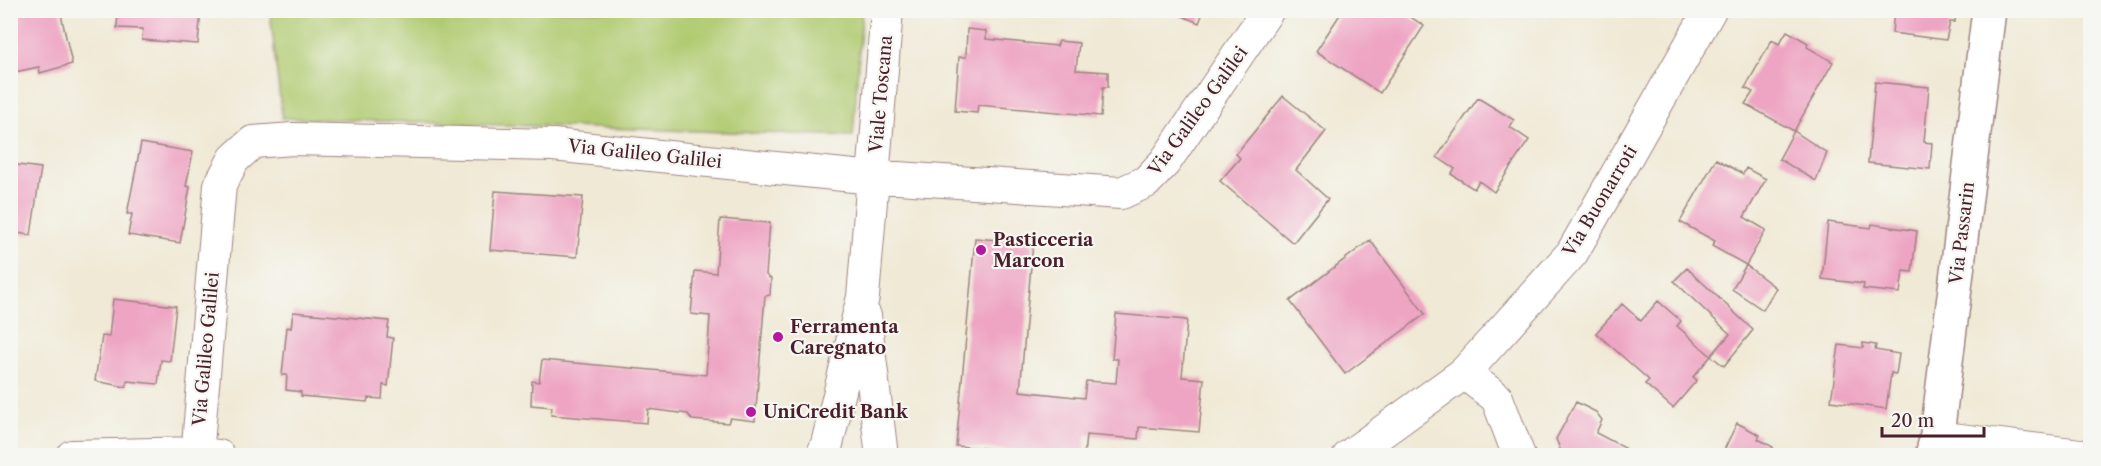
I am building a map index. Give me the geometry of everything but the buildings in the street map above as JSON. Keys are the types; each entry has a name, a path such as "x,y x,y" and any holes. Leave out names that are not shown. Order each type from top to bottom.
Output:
{"street":[{"name":"Viale Toscana","path":"863,297 888,10"},
{"name":"Via Galileo Galilei","path":"204,455 220,185 234,159 253,142 293,139 553,145 873,178 1121,193 1146,182 1165,162 1268,10"},
{"name":"Via Buonarroti","path":"1348,456 1464,373 1572,253 1710,10"},
{"name":"Via Passarin","path":"1934,445 1989,10"},
{"path":"822,456 827,444 863,297"},
{"path":"863,297 881,448 879,456"},
{"path":"1464,373 1497,398 1519,456"},
{"path":"1934,445 1952,439 2088,456"},
{"path":"72,456 204,455"}],"green space":[{"path":"270,11 862,11 853,136 282,118"}],"place":[{"name":"Pasticceria Marcon","path":"981,250"},
{"name":"Ferramenta Caregnato","path":"778,337"},
{"name":"UniCredit Bank","path":"751,412"}]}
